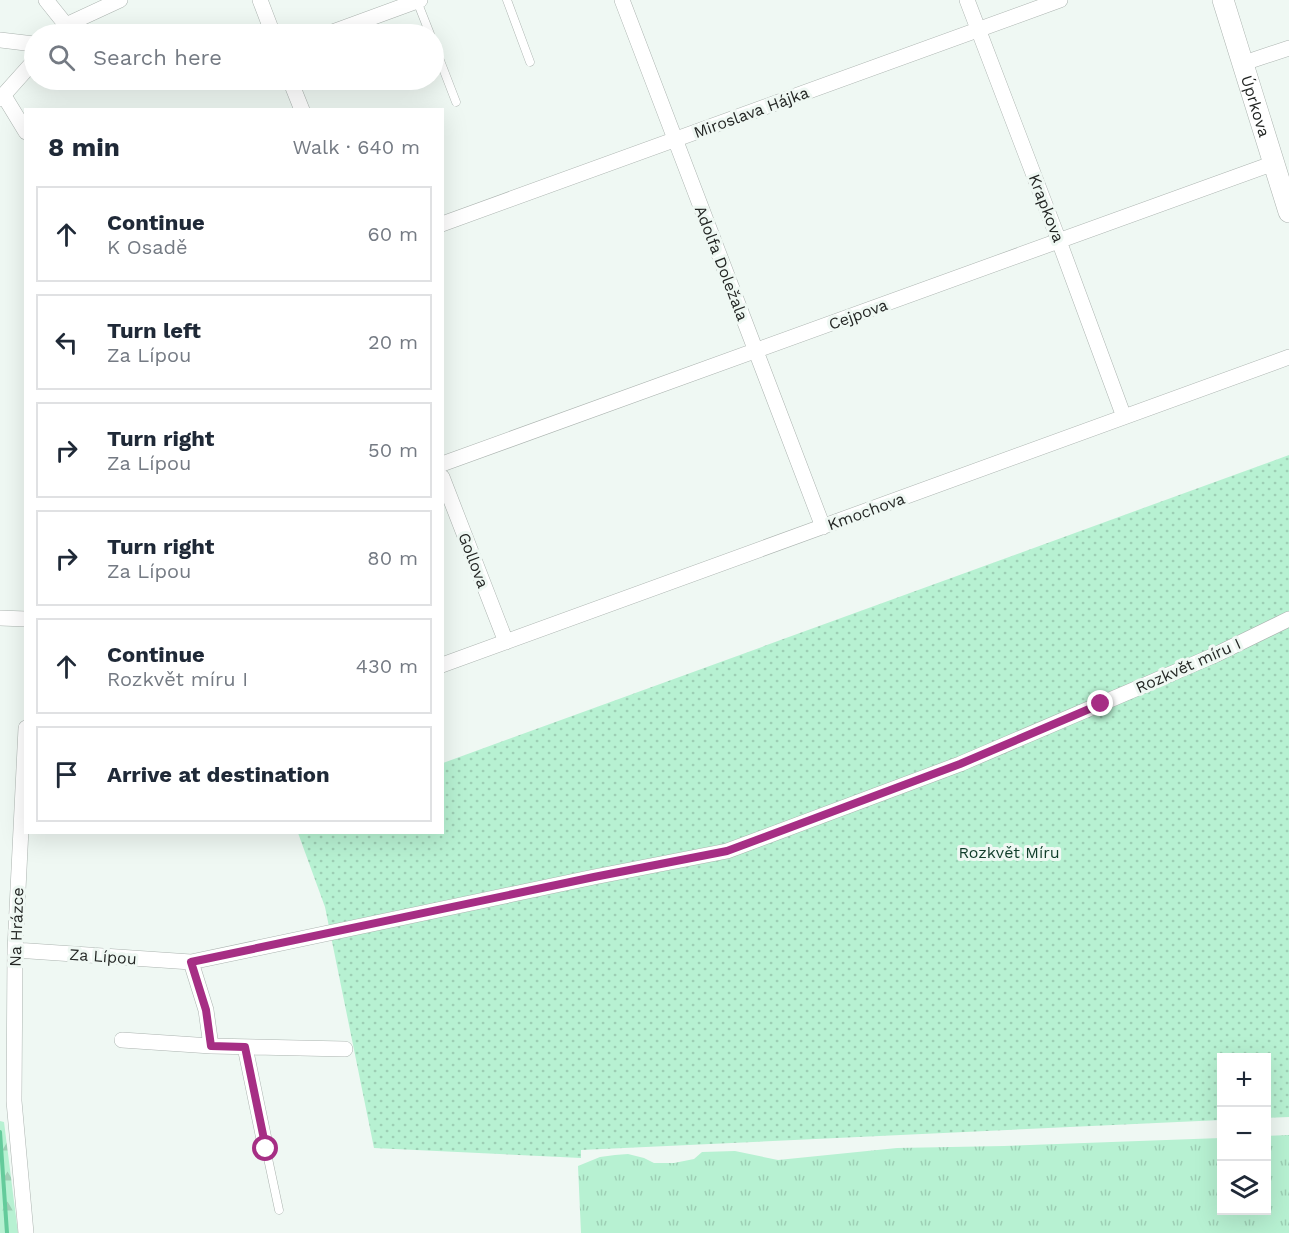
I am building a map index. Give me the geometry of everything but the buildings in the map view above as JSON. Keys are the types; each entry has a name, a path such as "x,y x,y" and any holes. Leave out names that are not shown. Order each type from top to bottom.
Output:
{"street":[{"path":"46,0 59,24"},
{"path":"74,24 120,0"},
{"path":"260,0 269,24"},
{"name":"Adolfa Doležala","path":"622,0 823,527"},
{"name":"Krapkova","path":"967,0 1124,417"},
{"name":"Miroslava Hájka","path":"444,223 1060,0"},
{"name":"Úprkova","path":"1223,0 1289,212"},
{"path":"355,24 418,1"},
{"path":"0,40 24,43"},
{"path":"1244,63 1289,48"},
{"path":"24,73 2,98 24,129"},
{"path":"294,90 301,108"},
{"name":"Cejpova","path":"444,463 1274,163"},
{"name":"Kmochova","path":"444,664 1289,357"},
{"name":"Gollova","path":"444,482 506,642"},
{"path":"0,618 24,619"},
{"name":"Rozkvět míru I","path":"329,933 727,851 960,764 1215,654 1289,619"},
{"name":"Na Hrázce","path":"24,779 7,1103 26,1233"},
{"name":"Za Lípou","path":"15,950 191,962 329,933"},
{"path":"191,962 206,1010 211,1046"},
{"path":"122,1040 211,1046 345,1049"},
{"path":"245,1047 266,1149"}],"lane":[{"path":"507,0 530,62"},
{"path":"418,1 426,24"},
{"path":"444,71 456,102"},
{"path":"266,1149 279,1210"}],"green space":[{"name":"Rozkvět Míru","path":"1289,455 1289,1117 1271,1118 1271,1053 1217,1053 1217,1120 581,1150 581,1158 374,1148 325,907 298,834 444,834 444,763"},
{"path":"0,1121 4,1122 18,1233 0,1233"},
{"path":"1289,1135 1289,1233 581,1233 578,1166 600,1157 628,1154 654,1163 674,1163 694,1159 702,1152 735,1151 778,1160 897,1148 1217,1138 1217,1215 1271,1215 1271,1136"}],"waterway":[{"path":"0,1132 7,1233"}],"route":[{"path":"266,1149 245,1047 211,1046 206,1010 191,962 727,851 960,764 1101,704"}]}
